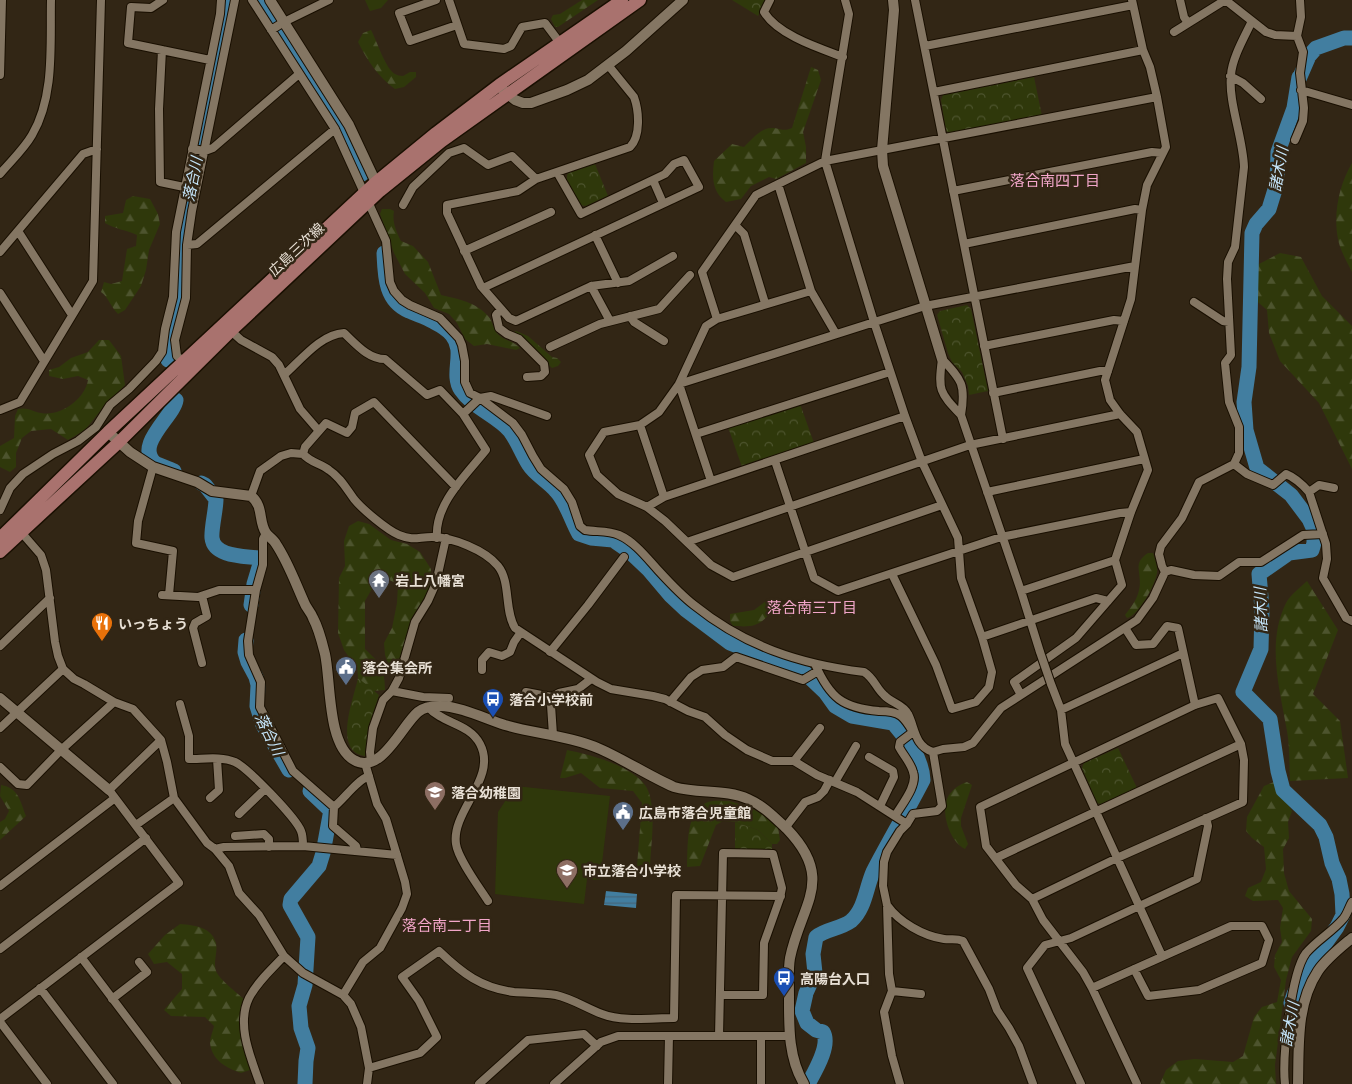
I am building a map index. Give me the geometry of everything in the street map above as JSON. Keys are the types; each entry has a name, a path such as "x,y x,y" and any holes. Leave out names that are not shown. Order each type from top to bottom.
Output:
{"main road":[{"name":"広島三次線","path":"377,187 442,141 560,43 622,0"},
{"name":"広島三次線","path":"0,552 118,443 188,366 436,132 640,0"},
{"name":"広島三次線","path":"1,535 108,432 231,331 366,197"}],"street":[{"path":"0,75 2,0"},
{"path":"0,174 31,137 40,121 49,78 51,0"},
{"path":"0,410 20,402 93,280 101,0"},
{"path":"163,0 151,8 131,6 128,43 210,60"},
{"path":"188,366 177,356 175,340 186,298 188,245 198,150 210,60 221,0"},
{"path":"0,510 10,488 24,474 53,454 78,441 96,427 110,405 129,389 156,361 162,352 165,329 173,297 176,232 184,187 198,150 235,0"},
{"path":"252,0 335,129 386,241 390,282 394,291 402,300 410,305 440,318 459,338 465,361 465,382 470,392 476,401 513,424 522,435 532,456 541,468 564,489 572,502 580,526 585,530 620,535 644,553 692,604 727,629 813,672 843,703 858,709 888,711 901,715 910,734 928,751 933,752 964,747 973,743 1001,708 1136,620 1153,598 1165,572 1170,570 1194,576 1219,576 1239,562 1261,562 1303,535 1323,534"},
{"path":"270,0 349,125 377,187"},
{"path":"272,30 329,0"},
{"path":"436,0 399,13 410,41 457,25"},
{"path":"448,0 464,44 504,48 511,46 522,27 545,23 560,43"},
{"path":"503,90 522,103 531,102 567,90 588,80 626,51 683,0"},
{"path":"770,0 764,12 768,19 803,43 843,57"},
{"path":"845,0 849,14 825,161 890,372 922,462 958,538 961,578 992,672 989,686 976,702 952,709 936,665 892,574"},
{"path":"893,0 894,10 882,150 883,166 942,359 939,384 946,400 961,415"},
{"path":"915,0 1003,439"},
{"path":"1180,0 1184,17 1188,23"},
{"path":"1295,140 1303,121 1304,108 1300,73 1303,52 1297,36 1301,17 1300,0"},
{"path":"924,46 1133,2 1157,97 1166,147 1147,186 1142,210 1131,299 1105,380 1110,400 1137,432 1148,470 1131,512 1115,560 1122,585 1076,638 1014,682 1021,695"},
{"path":"1174,32 1222,2 1228,2 1266,32 1275,35 1297,36"},
{"path":"1165,572 1159,554 1161,546 1182,518 1199,482 1234,464 1239,453 1239,427 1228,402 1225,363 1231,356 1227,279 1228,262 1235,247 1244,154 1230,76 1252,21"},
{"path":"162,50 159,109 160,182 184,187"},
{"path":"934,92 1144,50"},
{"path":"608,65 634,97 637,109 637,136 630,147 536,179 518,191 447,204 446,214 483,288 509,318 516,321 591,286 629,281 672,256"},
{"path":"198,150 214,148 300,74"},
{"path":"1230,76 1243,83 1261,99"},
{"path":"1301,90 1352,105"},
{"path":"717,318 702,272 756,196 778,184 825,161 1157,97"},
{"path":"188,245 198,244 335,129"},
{"path":"442,141 449,153"},
{"path":"403,205 413,187 449,153 464,148 488,165 512,156 536,179"},
{"path":"0,252 84,154 97,149"},
{"path":"954,191 1152,152 1163,152"},
{"path":"483,288 595,234 700,187 684,160 674,164 665,174 580,214 557,172"},
{"path":"653,180 663,203"},
{"path":"778,184 811,291 836,334"},
{"path":"964,244 1135,209 1142,210"},
{"path":"464,251 551,212"},
{"path":"736,226 744,234 766,304"},
{"path":"18,231 72,315"},
{"path":"595,234 618,282"},
{"path":"679,384 926,306 1135,266"},
{"path":"550,347 610,321 659,309 690,275"},
{"path":"591,286 610,321"},
{"path":"811,291 717,318 706,326 679,384 659,412 640,425 604,432 589,455 598,475 618,494 647,507 665,521 711,564 733,576 942,505"},
{"path":"0,293 44,361"},
{"path":"1194,302 1223,321 1229,322"},
{"path":"501,309 496,315 499,328 519,339 544,364 545,372 541,376 527,377"},
{"path":"630,316 634,322 664,341"},
{"path":"984,346 1114,320 1124,321"},
{"path":"231,331 241,340 272,357 284,375 300,409 319,431"},
{"path":"284,375 321,342 334,334 344,333 369,355 378,359 385,359 427,395 440,390 463,414 486,450 456,487 439,517 436,528 437,538"},
{"path":"942,359 958,376 962,386 964,397 961,415 1061,710 1064,744 1162,956"},
{"path":"993,393 1100,371 1108,371"},
{"path":"696,434 890,372"},
{"path":"679,384 711,481"},
{"path":"463,414 476,401 491,396 547,416"},
{"path":"303,454 305,447 326,423 347,434 352,426 355,413 374,402 456,487"},
{"path":"687,542 970,445 1120,414"},
{"path":"647,507 664,497 906,416"},
{"path":"640,425 664,497"},
{"path":"108,432 118,443 153,467 197,482 212,491 251,496 256,500 260,507 266,533 276,542 288,564 306,608 318,628 325,656 331,710 342,745 347,754 354,760 368,762 382,756 412,718 420,711 441,706 453,708 508,726 578,741 600,749 674,787 687,791 746,798 758,804 785,828 805,852 811,866 813,881 812,893 790,960 789,1036 792,1055 804,1083"},
{"path":"251,496 260,471 281,456 291,453 303,454 341,480 355,500 367,512 397,534 413,539 446,538 470,546 491,558 500,567 508,601 510,620 515,628 591,679 611,688 653,696 706,717 725,736 747,750 772,761 794,761 816,775 857,792 901,820"},
{"path":"986,492 1144,459"},
{"path":"775,461 814,578 838,591 1001,537 1131,512"},
{"path":"1234,464 1246,474 1273,485 1286,474 1293,477 1309,492 1326,544 1323,578 1346,618 1352,621"},
{"path":"153,467 138,521 136,543 173,552 165,595 198,598 219,590 256,590"},
{"path":"1309,492 1319,486 1334,488"},
{"path":"21,532 41,555 46,570 55,642 63,668 74,678 114,702 132,709 161,740 174,798 206,843 215,849 228,866 239,893 259,916 284,956 306,975 343,995 351,1004 361,1027 368,1068 368,1084"},
{"path":"266,533 263,539 263,565 256,590 248,641 249,655 261,682 260,707 293,771 334,807"},
{"path":"343,995 363,962 380,948 391,924 402,908 407,894 386,819 377,804 369,776 368,762 373,728 383,700 399,678 415,622 436,583 446,538"},
{"path":"550,652 624,557"},
{"path":"1021,591 1115,560"},
{"path":"202,596 208,616 195,623 193,628 202,663"},
{"path":"0,646 50,598"},
{"path":"982,637 1096,598 1108,601"},
{"path":"1125,628 1136,645 1153,644 1167,626 1178,628 1195,705"},
{"path":"482,670 482,660 489,652 502,656 510,652 521,632"},
{"path":"1061,710 1183,654"},
{"path":"670,702 691,677 702,670 723,667 736,657 803,680 813,672 864,672 871,676 882,694 890,701 901,706 908,714 910,734"},
{"path":"0,728 63,668"},
{"path":"526,692 552,697 578,689 591,679"},
{"path":"392,690 423,697 449,698"},
{"path":"423,697 427,708 435,714 465,727 480,744 484,755 484,768 458,825 456,840 459,854 488,901"},
{"path":"552,697 553,735"},
{"path":"0,698 112,794 180,883 0,1020 47,1084"},
{"path":"1032,899 1117,858 1243,802 1244,760 1241,744 1218,698 1195,705 980,807 986,846 1016,885 1032,899 1043,920 1060,940 1092,988 1137,1084"},
{"path":"0,767 18,784 27,785 61,750 114,702"},
{"path":"180,704 189,736 189,759 217,759 236,762 248,771 296,821 302,832 303,846"},
{"path":"794,761 820,728"},
{"path":"900,1084 892,1056 884,1012 892,990 889,974 887,905 883,886 884,862 891,845 900,831 901,820 913,785 913,771 899,747 900,742 910,734"},
{"path":"0,886 112,794 161,740"},
{"path":"996,858 1241,744"},
{"path":"785,828 805,802 818,797 824,791 856,746"},
{"path":"901,820 913,814 937,811 942,806 933,752"},
{"path":"869,757 893,771 894,776 880,806"},
{"path":"210,798 219,790 217,759"},
{"path":"357,850 356,846 333,826 334,807 363,778 369,776"},
{"path":"239,814 265,789"},
{"path":"136,826 174,798"},
{"path":"1081,1084 1027,968 1045,946 1071,938 1197,879 1208,826 1206,818"},
{"path":"235,836 264,834 269,839 269,846"},
{"path":"0,949 146,838"},
{"path":"215,849 224,847 303,846 397,855"},
{"path":"720,995 763,995 764,943 781,896 782,888 773,854 723,852 720,995 720,1036"},
{"path":"368,1068 420,1053 438,1037 419,1001 402,977 439,951 460,971 474,980 490,986 512,992 556,995 576,1001 603,1014 620,1018 674,1018 676,895 781,896"},
{"path":"1285,1084 1283,1068 1286,1033 1298,967 1306,954 1344,918 1352,902"},
{"path":"887,905 892,912 909,925 928,934 944,939 957,939 963,942 989,988 997,1010 1019,1046 1033,1084"},
{"path":"1092,988 1162,956 1231,926 1262,926 1269,940 1262,963 1199,990 1148,996 1134,969"},
{"path":"1298,1084 1299,1036 1302,1008 1308,988 1330,956 1352,938"},
{"path":"260,1084 247,1045 245,1009 256,988 284,956"},
{"path":"81,957 177,1084"},
{"path":"112,999 147,972 140,962"},
{"path":"40,988 113,1084"},
{"path":"892,990 921,994"},
{"path":"479,1084 528,1040 584,1034 597,1046"},
{"path":"554,1084 597,1046 608,1039 618,1036 789,1036"},
{"path":"668,1084 669,1036"},
{"path":"761,1036 761,1084"}],"green space":[{"path":"365,0 388,0 381,8 370,11"},
{"path":"582,0 598,0 558,27 555,27 551,19 553,15 560,14"},
{"path":"732,0 766,0 758,16"},
{"path":"371,30 391,71 402,76 410,72 416,72 416,77 404,87 395,89 389,85 365,55 358,42 363,33"},
{"path":"811,67 818,70 821,80 803,132 806,147 806,163 776,179 769,177 751,186 741,199 726,202 721,198 714,184 714,161 732,144 744,147 764,130 792,128"},
{"path":"1034,77 1042,116 951,134 946,131 941,100 943,95"},
{"path":"1352,163 1352,272 1339,243 1336,220 1338,200"},
{"path":"595,164 608,196 586,206 580,205 568,185 568,173"},
{"path":"133,196 150,199 158,214 160,224 149,250 141,286 125,310 118,314 101,292 104,282 111,284 122,281 127,249 136,246 137,235 105,223 105,216 123,213 126,200"},
{"path":"382,209 394,211 395,226 401,241 413,246 428,262 441,295 478,307 490,318 494,329 502,338 520,348 516,350 487,344 474,346 465,339 457,323 449,314 434,308 425,293 405,274 394,253 380,214"},
{"path":"1280,253 1301,257 1322,296 1352,326 1352,469 1319,403 1280,361 1269,333 1267,310 1245,291 1244,276 1257,265"},
{"path":"967,305 971,309 988,391 969,395 968,386 962,372 952,362 948,353 937,315 940,311"},
{"path":"516,331 528,336 552,357 557,358 561,362 558,366 552,368 515,334 514,332"},
{"path":"99,340 109,340 121,356 125,385 85,430 68,440 51,429 31,431 22,438 16,453 16,467 10,472 0,467 0,446 14,438 15,416 18,409 48,414 63,409 77,400 86,387 88,380 78,376 63,379 49,376 49,370 59,367 71,358 88,352"},
{"path":"800,404 814,443 742,467 728,427"},
{"path":"358,521 369,524 391,540 407,544 420,552 431,569 431,581 426,598 413,616 396,670 390,670 385,655 384,643 392,628 397,603 398,584 387,579 377,580 365,601 365,649 383,671 385,690 373,691 358,678 357,665 344,650 338,633 339,578 345,566 344,541 349,526"},
{"path":"1148,553 1153,553 1157,566 1156,578 1141,606 1132,616 1127,618 1125,615 1139,590 1140,561"},
{"path":"1307,581 1338,630 1313,694 1340,721 1348,778 1290,781 1288,737 1276,667 1277,634 1280,618 1286,603"},
{"path":"766,601 784,602 794,613 791,617 771,613 758,624 745,626 733,626 730,621 730,614 754,610"},
{"path":"358,678 379,695 368,729 365,756 355,752 349,745 347,735 350,710"},
{"path":"1118,748 1137,788 1101,804 1097,803 1082,768 1084,763"},
{"path":"567,750 601,759 626,769 644,784 649,793 652,810 650,866 637,866 642,803 633,791 600,788 581,773 560,778"},
{"path":"967,782 972,785 961,818 961,826 968,844 965,849 951,834 946,820 945,805 950,793 958,786"},
{"path":"1274,782 1292,811 1288,822 1289,838 1283,849 1284,873 1289,891 1312,919 1311,931 1292,957 1286,980 1275,1065 1276,1084 1160,1084 1166,1070 1178,1061 1195,1059 1233,1062 1243,1056 1254,1017 1262,1007 1277,1002 1281,980 1274,967 1275,955 1282,942 1280,928 1283,908 1278,900 1253,901 1245,896 1248,888 1261,882 1266,869 1264,847 1246,831 1247,817 1264,786"},
{"path":"1,785 15,792 26,816 0,840 0,822 5,819 9,811 0,796"},
{"path":"515,786 610,796 600,880 587,879 584,904 495,894 498,812"},
{"path":"728,801 748,807 769,818 778,828 780,840 777,844 772,844 758,830 735,822 723,821 716,825 700,866 687,867 689,830 695,812 708,802"},
{"path":"735,822 758,830 772,844 772,850 735,849"},
{"path":"180,924 196,926 211,933 216,943 216,971 224,982 244,999 243,1008 250,1070 241,1073 231,1069 217,1059 210,1043 214,1026 205,1017 171,1016 164,1010 182,989 182,974 167,962 154,964 148,954 165,935"}],"water":[{"path":"606,891 637,894 636,908 604,905"}],"waterway":[{"name":"落合川","path":"168,360 168,342 179,302 182,235 187,203 224,28 228,0"},
{"path":"259,0 330,109 362,174"},
{"name":"諸木川","path":"1291,1003 1311,963 1337,927 1343,915 1342,894 1326,837 1320,825 1283,790 1270,719 1243,692 1261,649 1262,609 1259,574 1289,553 1312,550 1314,543 1314,530 1309,519 1291,495 1257,468 1246,430 1244,402 1249,367 1252,233 1256,224 1269,209 1277,183 1278,152 1294,108 1299,77 1299,79 1309,56 1316,48 1344,38 1352,38"},
{"path":"384,253 386,279 395,301 401,307 439,325 452,335 458,348 457,377 461,390 472,402 510,431 532,469 553,487 560,496 579,534 591,538 613,540 629,551 686,610 730,643 804,672 825,692 835,706 852,716 893,723 917,756 923,780 873,872 859,911 847,924 824,932 816,937 813,954 815,973 806,993 802,1011 807,1023 816,1030 823,1032 825,1044 824,1051 808,1084"},
{"name":"落合川","path":"174,471 155,463 150,456 149,448 152,439 174,407 176,400"},
{"name":"落合川","path":"201,483 205,485 216,499 212,534 214,544 218,549 230,554 258,558 260,564 254,584 251,605"},
{"name":"落合川","path":"246,640 245,652 258,685 257,706 263,725 289,770"},
{"name":"落合川","path":"305,1084 308,1048 301,1028 299,1006 305,985 308,937 290,905 291,899 319,866 330,815 330,810 310,791"}],"place":[{"name":"岩上八幡宮","path":"379,599"},
{"name":"いっちょう","path":"102,642"},
{"name":"落合集会所","path":"346,686"},
{"name":"落合小学校前","path":"493,718"},
{"name":"落合幼稚園","path":"435,811"},
{"name":"広島市落合児童館","path":"623,831"},
{"name":"市立落合小学校","path":"567,889"},
{"name":"高陽台入口","path":"784,997"}],"district":[{"name":"落合南四丁目","path":"1055,180"},
{"name":"落合南三丁目","path":"812,607"},
{"name":"落合南二丁目","path":"447,925"}]}
